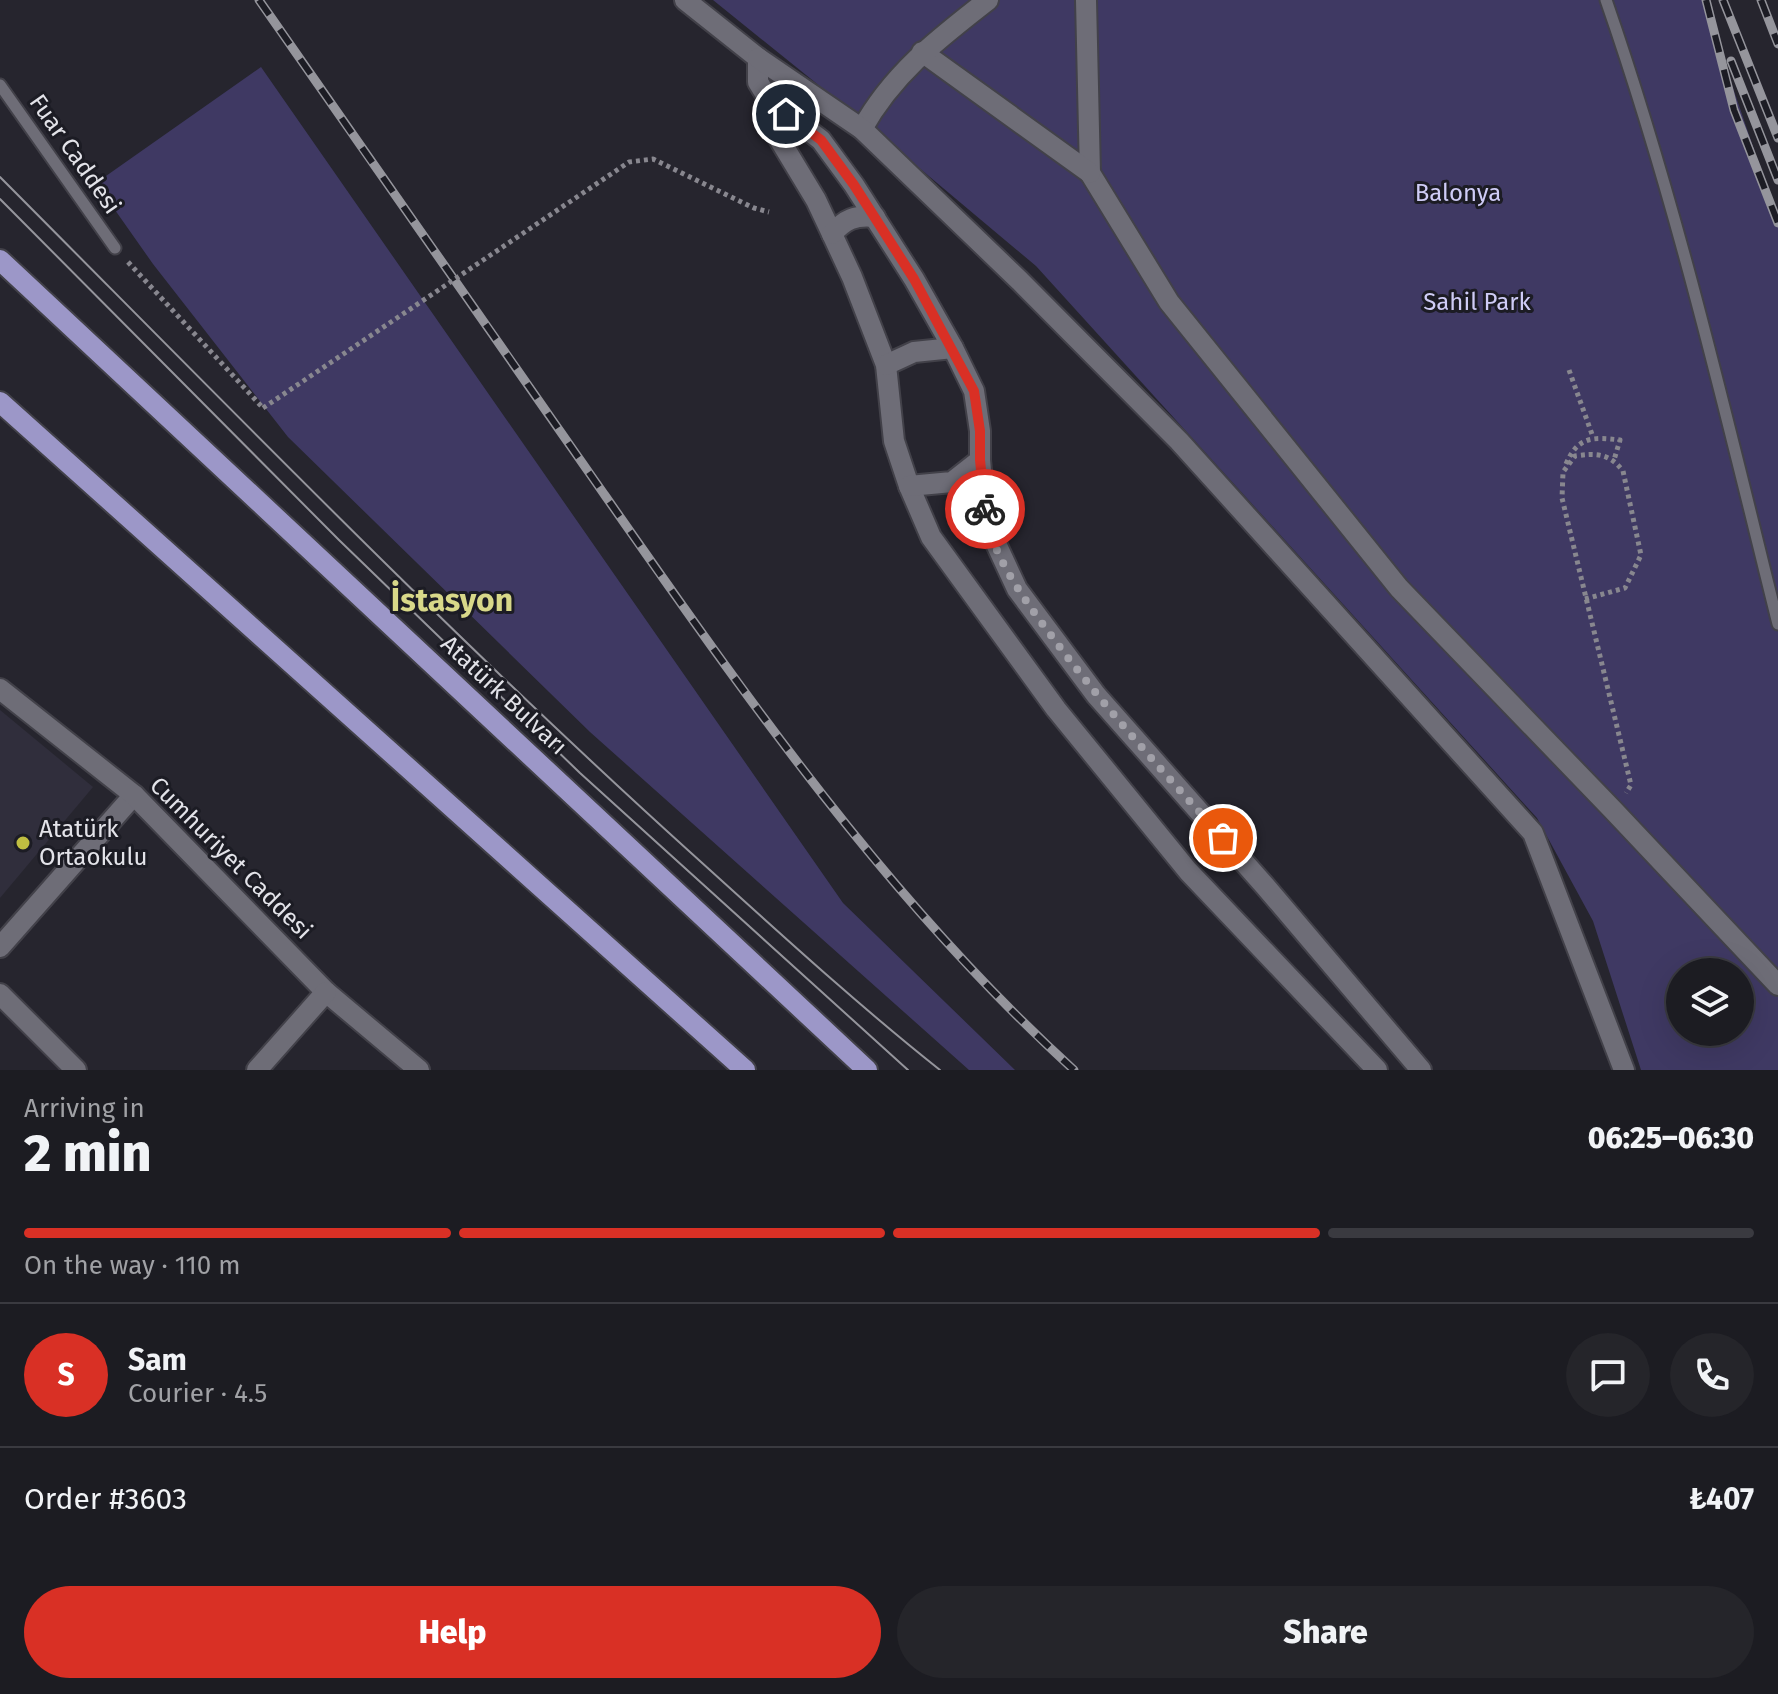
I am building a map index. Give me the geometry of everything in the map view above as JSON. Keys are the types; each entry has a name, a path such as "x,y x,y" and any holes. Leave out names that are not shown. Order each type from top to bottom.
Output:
{"main road":[{"name":"Atatürk Bulvarı","path":"0,260 867,1070"},
{"path":"0,402 745,1070"}],"street":[{"path":"685,0 758,58 862,129 1020,281 1179,441 1533,833 1624,1070"},
{"path":"862,129 876,104 922,52 988,0"},
{"path":"1086,0 1090,173"},
{"path":"922,52 1090,173 1169,302 1399,588 1778,985"},
{"path":"758,58 758,82 769,100 778,137 816,200 852,277 886,365 894,441 931,537 1056,709 1188,871 1377,1070"},
{"path":"769,100 821,140 875,217 953,348 974,391 986,522 1017,589 1096,695 1265,886 1421,1070"},
{"path":"832,234 841,224 857,215 875,217"},
{"path":"886,365 914,352 953,348"},
{"path":"909,486 952,482 980,460"},
{"name":"Cumhuriyet Caddesi","path":"0,689 134,795 326,992 419,1070"},
{"path":"0,947 134,795"},
{"path":"257,1070 326,992"},
{"path":"0,994 76,1070"}],"lane":[{"path":"1606,0 1628,64 1702,320 1778,624"},
{"name":"Fuar Caddesi","path":"0,85 115,248"}],"path":[{"path":"115,248 263,408 629,162 653,159 754,208 769,212"},
{"path":"1569,370 1593,437"},
{"path":"1613,810 1631,785 1562,498 1563,472 1573,449 1593,437 1620,440 1614,460"},
{"path":"1563,472 1575,456 1597,453 1614,460 1623,471 1641,555 1625,588 1585,599"}],"shaded area":[{"name":"Atatürk Ortaokulu","path":"0,710 93,787 0,898"}],"green space":[{"name":"Sahil Park","path":"713,0 1703,0 1778,220 1778,1070 1641,1070 1593,921 1537,818 1036,266"},
{"path":"261,67 843,903 1015,1070 969,1070 590,732 288,437 153,264 96,183"}],"tram line":[{"path":"0,177 340,519 513,687 782,935 940,1070"},
{"path":"0,199 339,540 580,773 908,1070"}],"railway":[{"path":"259,0 657,570 823,796 943,938 1007,1006 1074,1070"},
{"path":"1706,0 1734,110 1778,223"},
{"path":"1723,0 1778,138"},
{"path":"1761,0 1778,44"},
{"path":"1731,61 1778,180"}],"way so far":[{"path":"985,509 986,522 1017,589 1096,695 1223,838"}],"place":[{"name":"Atatürk Ortaokulu","path":"23,843"}],"district":[{"name":"İstasyon","path":"452,600"}],"route":[{"path":"786,114 821,140 854,185 914,279 953,348 974,391 985,509"}],"park label":[{"name":"Balonya","path":"1458,193"}]}
